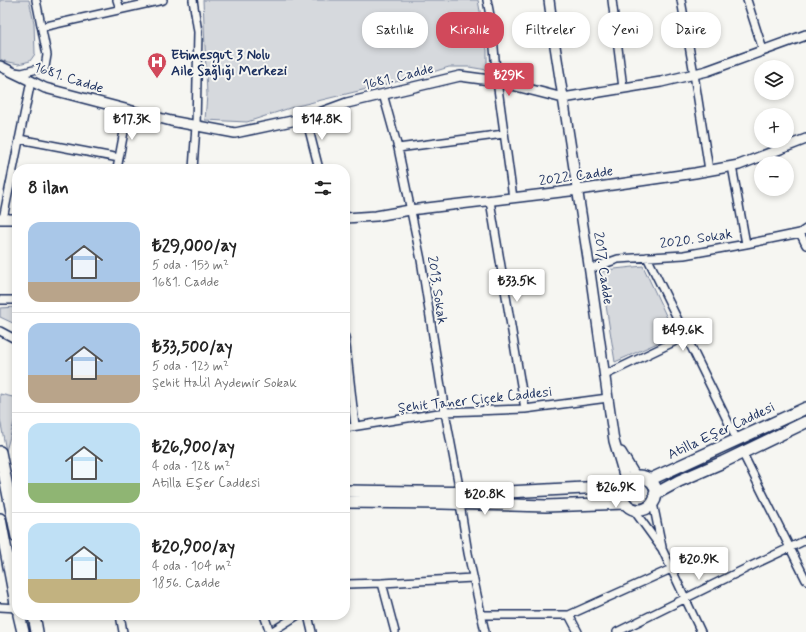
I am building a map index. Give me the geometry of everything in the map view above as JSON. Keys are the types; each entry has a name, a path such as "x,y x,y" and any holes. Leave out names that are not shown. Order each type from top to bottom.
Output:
{"main road":[{"name":"Atilla Eşer Caddesi","path":"649,480 806,408"},
{"name":"Atilla Eşer Caddesi","path":"654,498 679,481 723,462 806,422"},
{"path":"0,452 9,497"},
{"path":"350,491 460,498 546,506 629,506 639,510 649,507 654,498 654,487 649,480 642,477 629,482 488,493 460,498 442,502 350,502"},
{"path":"629,482 622,492 622,498 629,506"},
{"path":"0,510 12,509"},
{"path":"0,519 12,583"},
{"path":"19,620 23,632"},
{"path":"35,620 37,632"}],"street":[{"path":"12,72 22,73 45,66 47,55 36,0"},
{"path":"117,0 120,10"},
{"path":"42,27 163,0"},
{"path":"193,0 198,32 196,126 193,164"},
{"path":"487,0 492,26 497,81 513,198"},
{"name":"2017. Cadde","path":"549,0 590,269 614,441 629,482"},
{"path":"612,0 624,88"},
{"path":"681,0 709,170"},
{"path":"747,0 763,50"},
{"name":"1681. Cadde","path":"0,66 45,88 170,121 235,133 306,118 347,103 460,76 497,81 564,98 661,82 707,71 806,36"},
{"path":"14,164 31,82"},
{"name":"2013. Sokak","path":"383,94 398,148 421,260 468,553 485,632"},
{"path":"118,164 128,110"},
{"path":"306,118 318,164"},
{"path":"398,148 504,134"},
{"path":"19,138 119,158"},
{"name":"2022. Cadde","path":"350,218 376,216 410,210 578,190 739,165 806,139"},
{"path":"732,166 746,244"},
{"path":"2,219 12,171"},
{"path":"490,200 525,409"},
{"path":"803,231 806,246"},
{"name":"2020. Sokak","path":"590,269 618,259 684,255 746,244 803,231"},
{"path":"647,257 737,440"},
{"path":"0,300 12,300"},
{"path":"0,331 12,337"},
{"path":"605,375 686,336"},
{"path":"350,382 355,426"},
{"name":"Şehit Taner Çiçek Caddesi","path":"350,427 445,412 525,409 608,398"},
{"path":"742,452 806,580"},
{"path":"654,498 662,549"},
{"path":"629,506 662,549 701,632"},
{"path":"617,632 806,540"},
{"path":"481,615 569,615 671,569"},
{"path":"350,582 382,583 473,578"},
{"path":"382,583 395,632"},
{"path":"0,607 12,608"},
{"path":"569,615 578,632"},
{"path":"121,620 123,632"},
{"path":"266,620 271,632 290,620"},
{"path":"309,620 312,632"}],"shaded area":[{"path":"0,0 29,0 34,23 35,54 30,61 19,64 0,59"},
{"path":"203,0 478,0 480,12 436,12 436,48 487,48 487,70 469,67 449,67 420,76 293,107 247,122 205,120 207,95"},
{"path":"643,266 675,335 615,362 601,274 605,270"},
{"path":"12,307 12,323 0,317 0,308"},
{"path":"0,394 12,397 12,429 6,451 0,419"}],"place":[{"name":"Etimesgut 3 Nolu Aile Sağlığı Merkezi","path":"157,79"}]}
